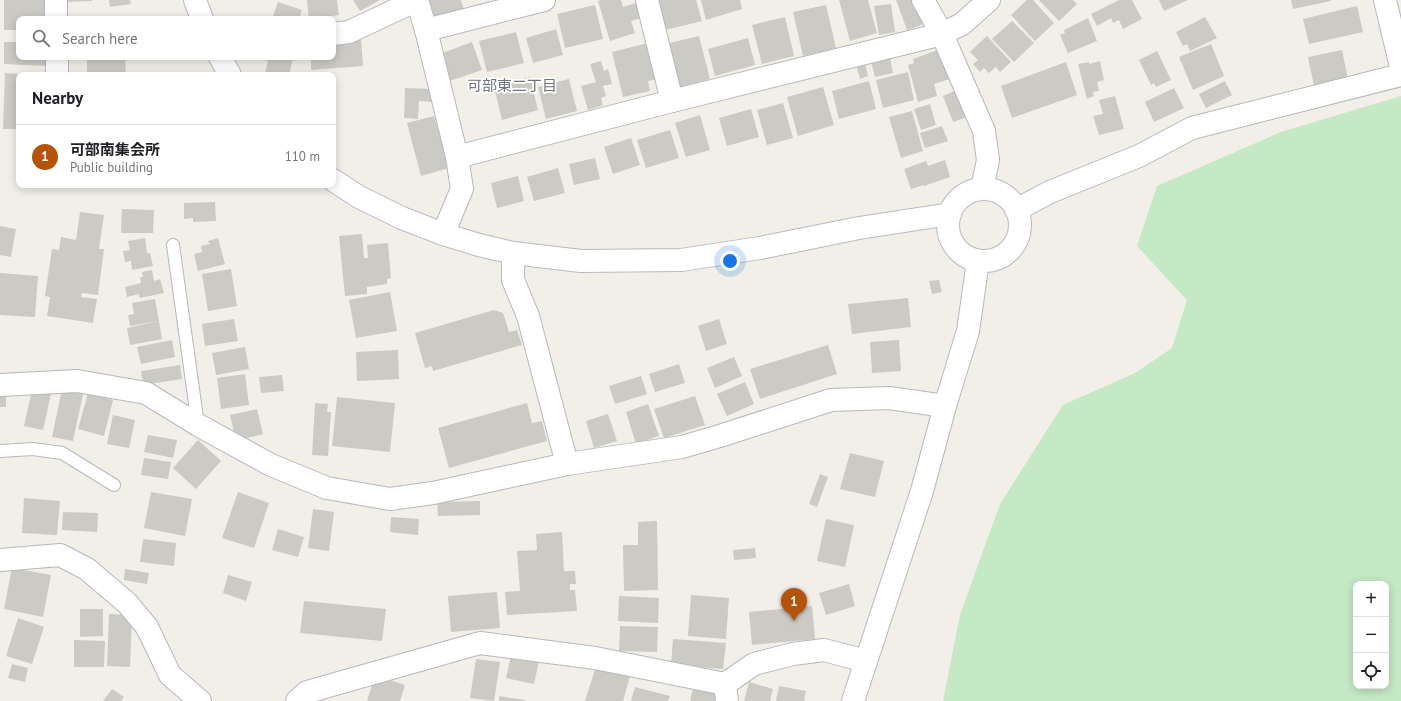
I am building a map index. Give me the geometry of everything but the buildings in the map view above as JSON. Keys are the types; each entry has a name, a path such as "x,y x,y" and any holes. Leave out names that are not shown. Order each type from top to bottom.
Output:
{"street":[{"path":"56,0 56,16"},
{"path":"195,0 201,16"},
{"path":"336,34 349,32 417,0 426,30 457,157 462,189 443,234"},
{"path":"426,30 544,0"},
{"path":"647,0 672,101"},
{"path":"924,0 942,34 984,131 988,160 982,189"},
{"path":"457,157 672,101 942,34 962,24 989,0"},
{"path":"1385,0 1401,67"},
{"path":"57,60 57,72"},
{"path":"222,60 228,72"},
{"path":"1016,210 1050,192 1139,156 1192,128 1401,75"},
{"path":"336,182 359,197 396,215 443,234 513,253 581,261 681,260 760,248 859,228 950,214"},
{"path":"982,189 993,190 1004,195 1012,203 1016,210 1020,226 1018,238 1011,248 1002,256 990,260 978,261 969,258 960,252 953,244 948,229 950,214 954,204 971,191 982,189"},
{"path":"513,253 513,280 528,316 567,464"},
{"path":"853,701 922,491 945,406 968,331 978,261"},
{"path":"0,385 77,381 146,393 271,465 328,488 390,499 433,493 567,464 682,447 831,400 889,398 945,406"},
{"path":"0,560 60,555 86,569 127,603 147,627 170,675 200,701"},
{"path":"298,701 307,692 480,643 595,658 726,693 754,664 793,654 824,650 866,661"}],"lane":[{"path":"173,245 198,424"},
{"path":"0,451 33,449 62,452 114,485"}],"green space":[{"path":"1401,96 1401,701 943,701 960,615 1000,504 1063,405 1135,373 1172,348 1187,300 1137,246 1157,186 1281,132"}],"place":[{"name":"可部南集会所","path":"794,621"}],"district":[{"name":"可部東二丁目","path":"512,86"}]}
